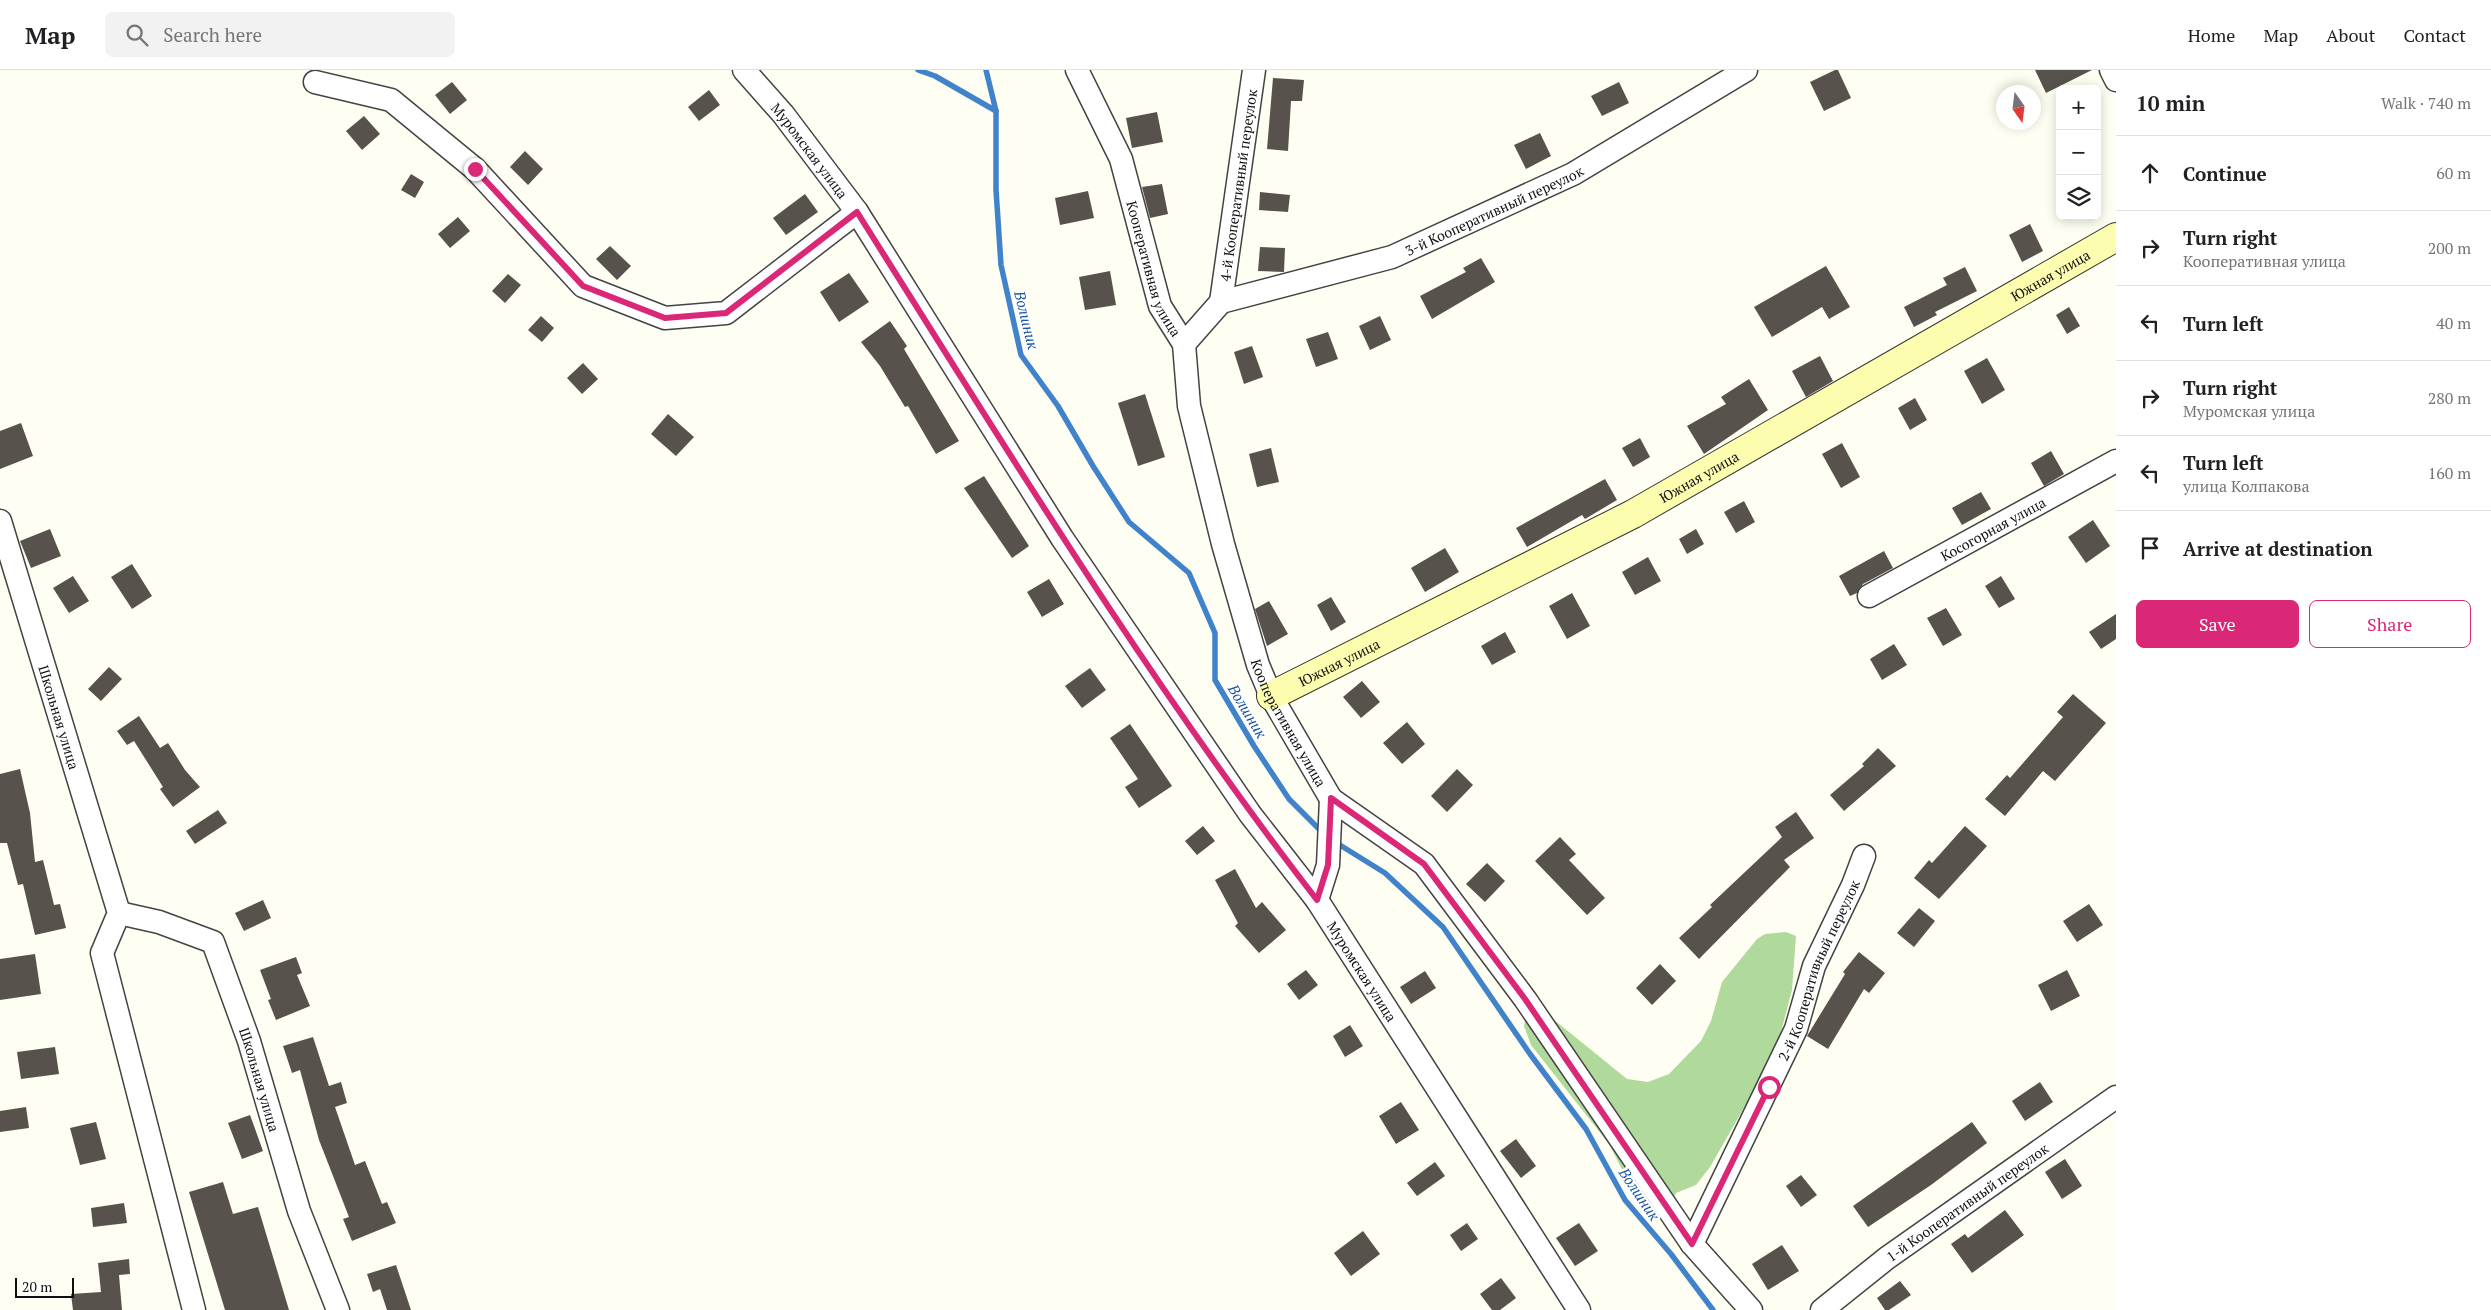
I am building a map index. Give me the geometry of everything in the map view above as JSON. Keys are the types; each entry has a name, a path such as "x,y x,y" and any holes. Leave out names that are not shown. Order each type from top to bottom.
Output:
{"street":[{"name":"Муромская улица","path":"744,70 783,114 857,212 1062,538 1250,814 1317,900 1579,1310"},
{"name":"Кооперативная улица","path":"1077,70 1121,159 1160,306 1184,344 1189,406 1226,553 1258,665 1271,696 1331,798 1424,864 1525,999 1692,1244 1751,1310"},
{"name":"4-й Кооперативный переулок","path":"1221,302 1254,70"},
{"name":"3-й Кооперативный переулок","path":"1221,302 1392,257 1573,174 1746,70"},
{"path":"2111,70 2116,80"},
{"path":"315,82 390,100 475,169 583,286 665,318 726,313 857,212"},
{"name":"Южная улица","path":"1271,696 1633,514 2116,237"},
{"path":"1184,344 1221,302"},
{"name":"Косогорная улица","path":"1869,596 2116,461"},
{"name":"Школьная улица","path":"0,521 119,913 159,922 213,942 249,1041 299,1211 338,1310"},
{"path":"1317,900 1328,865 1331,798"},
{"name":"2-й Кооперативный переулок","path":"1692,1244 1796,1028 1814,966 1864,856"},
{"path":"119,913 102,953 194,1310"},
{"name":"1-й Кооперативный переулок","path":"1822,1310 1887,1258 2116,1098"}],"green space":[{"path":"1786,932 1796,936 1792,990 1781,1032 1749,1099 1710,1167 1696,1185 1676,1193 1668,1212 1648,1206 1633,1191 1609,1144 1531,1045 1524,1026 1526,1015 1548,1015 1627,1079 1648,1082 1669,1074 1701,1041 1711,1021 1722,982 1757,939 1765,934"}],"building":[{"path":"1838,70 1851,98 1824,111 1810,82"},
{"path":"2035,70 2092,70 2062,85 2056,85 2056,88 2046,93"},
{"path":"1273,78 1304,80 1302,101 1291,101 1288,151 1267,149"},
{"path":"452,82 467,100 450,114 435,95"},
{"path":"1619,82 1629,103 1602,116 1591,96"},
{"path":"709,90 720,105 699,121 688,107"},
{"path":"1157,112 1163,142 1132,148 1126,118"},
{"path":"364,116 380,134 362,150 346,131"},
{"path":"1540,133 1551,156 1526,169 1514,145"},
{"path":"525,151 543,169 528,185 510,167"},
{"path":"411,174 424,182 415,198 401,190"},
{"path":"1162,184 1168,214 1150,218 1142,187"},
{"path":"1088,191 1094,218 1060,225 1055,198"},
{"path":"1260,192 1290,195 1288,212 1259,210"},
{"path":"805,194 818,212 786,235 773,218"},
{"path":"458,217 470,231 450,248 438,234"},
{"path":"2030,224 2043,251 2022,262 2009,235"},
{"path":"610,246 631,266 617,280 596,259"},
{"path":"1260,247 1285,248 1284,272 1258,271"},
{"path":"1481,258 1495,282 1432,319 1420,296 1466,272 1463,268"},
{"path":"1826,266 1850,307 1829,319 1822,307 1772,337 1754,307"},
{"path":"1965,267 1977,291 1935,312 1937,315 1914,327 1904,307 1947,285 1943,278"},
{"path":"1110,271 1116,305 1085,310 1079,277"},
{"path":"849,273 869,302 839,322 820,292"},
{"path":"508,274 521,285 505,303 492,291"},
{"path":"2069,307 2080,326 2067,334 2056,315"},
{"path":"541,316 554,328 542,342 528,330"},
{"path":"1380,316 1391,340 1370,350 1359,326"},
{"path":"890,321 907,346 904,349 959,441 936,454 908,406 905,407 880,366 861,342"},
{"path":"1328,332 1338,359 1316,367 1306,339"},
{"path":"1252,346 1263,377 1244,384 1234,352"},
{"path":"1820,356 1833,381 1806,397 1792,371"},
{"path":"1987,358 2005,390 1982,404 1964,371"},
{"path":"583,363 598,379 582,394 567,378"},
{"path":"1749,379 1768,410 1704,454 1687,426 1726,404 1721,397"},
{"path":"1145,394 1165,457 1138,466 1118,403"},
{"path":"1915,398 1927,420 1910,430 1898,408"},
{"path":"668,414 694,437 676,456 651,434"},
{"path":"21,423 33,456 0,469 0,431"},
{"path":"1640,438 1650,457 1633,467 1622,448"},
{"path":"1842,443 1860,477 1841,488 1822,454"},
{"path":"1271,448 1279,482 1257,487 1249,454"},
{"path":"2051,451 2064,474 2044,486 2031,463"},
{"path":"984,476 1029,546 1012,558 964,488"},
{"path":"1605,479 1617,500 1585,519 1582,515 1527,547 1516,528"},
{"path":"1981,492 1991,509 1962,525 1952,508"},
{"path":"1744,501 1755,522 1736,533 1724,512"},
{"path":"2093,520 2110,546 2086,563 2068,537"},
{"path":"50,529 61,556 31,568 20,541"},
{"path":"1696,529 1704,544 1687,554 1679,539"},
{"path":"1445,548 1459,572 1425,592 1411,568"},
{"path":"1884,551 1893,568 1863,584 1857,593 1850,596 1839,576"},
{"path":"1648,557 1661,581 1635,595 1622,572"},
{"path":"132,564 152,596 132,609 111,577"},
{"path":"73,576 89,601 69,613 53,588"},
{"path":"2001,576 2015,599 1999,608 1985,586"},
{"path":"1049,579 1064,604 1042,617 1027,592"},
{"path":"1572,593 1590,626 1567,639 1549,606"},
{"path":"1331,597 1346,622 1331,631 1317,605"},
{"path":"1269,601 1288,634 1267,646 1255,609"},
{"path":"1946,608 1962,635 1943,646 1927,618"},
{"path":"2116,614 2116,639 2101,649 2089,632"},
{"path":"1505,632 1516,652 1492,665 1481,646"},
{"path":"1894,644 1907,665 1882,680 1870,659"},
{"path":"109,667 122,679 101,701 88,689"},
{"path":"1090,668 1106,690 1082,708 1065,686"},
{"path":"1362,681 1380,702 1361,718 1343,697"},
{"path":"2073,694 2106,723 2055,781 2043,771 2005,816 1985,799 2007,775 2010,778 2063,717 2057,712"},
{"path":"139,716 160,748 168,743 185,770 200,787 173,807 160,789 163,787 134,741 127,745 117,731"},
{"path":"1407,722 1425,744 1402,764 1383,743"},
{"path":"1130,724 1172,786 1139,808 1125,787 1138,779 1110,738"},
{"path":"1878,748 1896,766 1844,811 1830,795 1864,766 1862,764"},
{"path":"20,769 30,813 35,862 43,860 54,905 60,904 66,928 35,935 23,884 18,885 7,843 0,843 0,774"},
{"path":"1457,769 1473,785 1447,812 1431,796"},
{"path":"218,810 227,823 195,844 186,831"},
{"path":"1796,812 1814,838 1784,860 1790,867 1699,959 1679,938 1712,907 1710,905 1782,837 1775,827"},
{"path":"1203,826 1215,841 1197,855 1185,841"},
{"path":"1965,826 1987,846 1939,899 1914,878 1929,860 1932,863"},
{"path":"1560,837 1576,854 1569,860 1605,898 1587,915 1535,861"},
{"path":"1487,863 1505,881 1485,902 1466,884"},
{"path":"1235,869 1256,908 1262,902 1286,930 1259,953 1235,926 1238,923 1215,880"},
{"path":"263,900 271,918 244,931 235,913"},
{"path":"2089,904 2103,925 2077,942 2063,921"},
{"path":"1919,908 1935,921 1914,947 1897,933"},
{"path":"1859,952 1885,973 1869,993 1864,989 1828,1049 1807,1036 1845,974 1843,972"},
{"path":"35,954 41,994 0,1000 0,959"},
{"path":"296,957 302,973 297,975 310,1006 276,1020 268,1000 271,999 260,970"},
{"path":"1660,964 1676,981 1652,1005 1636,988"},
{"path":"1306,970 1318,985 1299,1000 1287,984"},
{"path":"2067,970 2080,996 2051,1011 2038,985"},
{"path":"1425,971 1436,988 1411,1004 1400,987"},
{"path":"1350,1025 1363,1046 1345,1057 1333,1036"},
{"path":"313,1037 329,1086 341,1082 347,1103 335,1107 355,1165 365,1161 382,1204 387,1202 396,1223 352,1241 343,1219 349,1217 319,1140 300,1070 292,1073 283,1046"},
{"path":"55,1047 59,1074 21,1079 17,1052"},
{"path":"2040,1082 2053,1102 2025,1121 2012,1101"},
{"path":"1401,1102 1419,1130 1396,1144 1379,1116"},
{"path":"26,1107 29,1128 0,1132 0,1111"},
{"path":"250,1115 263,1151 242,1159 228,1123"},
{"path":"96,1122 106,1159 80,1165 70,1128"},
{"path":"1972,1122 1987,1143 1931,1185 1868,1227 1853,1206"},
{"path":"1516,1139 1536,1166 1521,1178 1500,1151"},
{"path":"2065,1159 2082,1186 2062,1199 2045,1172"},
{"path":"1435,1162 1445,1176 1417,1196 1407,1183"},
{"path":"1801,1175 1817,1195 1801,1207 1786,1186"},
{"path":"223,1182 233,1214 258,1207 289,1310 225,1310 189,1192"},
{"path":"124,1203 127,1223 93,1227 91,1208"},
{"path":"2005,1210 2024,1235 1972,1273 1951,1244 1965,1234 1968,1238"},
{"path":"1467,1223 1478,1239 1461,1251 1450,1235"},
{"path":"1579,1223 1598,1251 1575,1266 1556,1238"},
{"path":"1363,1231 1380,1254 1351,1276 1334,1253"},
{"path":"1782,1245 1799,1271 1768,1290 1752,1264"},
{"path":"129,1259 130,1274 119,1275 122,1310 73,1310 71,1294 101,1292 98,1263"},
{"path":"396,1265 411,1310 387,1310 380,1289 373,1292 367,1274"},
{"path":"1501,1278 1516,1298 1500,1310 1492,1310 1480,1294"},
{"path":"1900,1281 1911,1295 1889,1310 1885,1310 1877,1298"}],"waterway":[{"name":"Волшник","path":"918,70 935,76 996,111 996,190 1001,265 1021,355 1058,406 1129,522 1189,573 1215,633 1215,680 1254,746 1289,799 1324,834"},
{"path":"986,70 996,111"},
{"name":"Волшник","path":"1335,842 1385,873 1443,927 1530,1054 1586,1129 1625,1200 1671,1254 1713,1310"}],"route":[{"path":"475,169 583,286 665,318 726,313 857,212 1062,538 1250,814 1317,900 1328,865 1331,798 1424,864 1525,999 1692,1244 1769,1087"}]}
